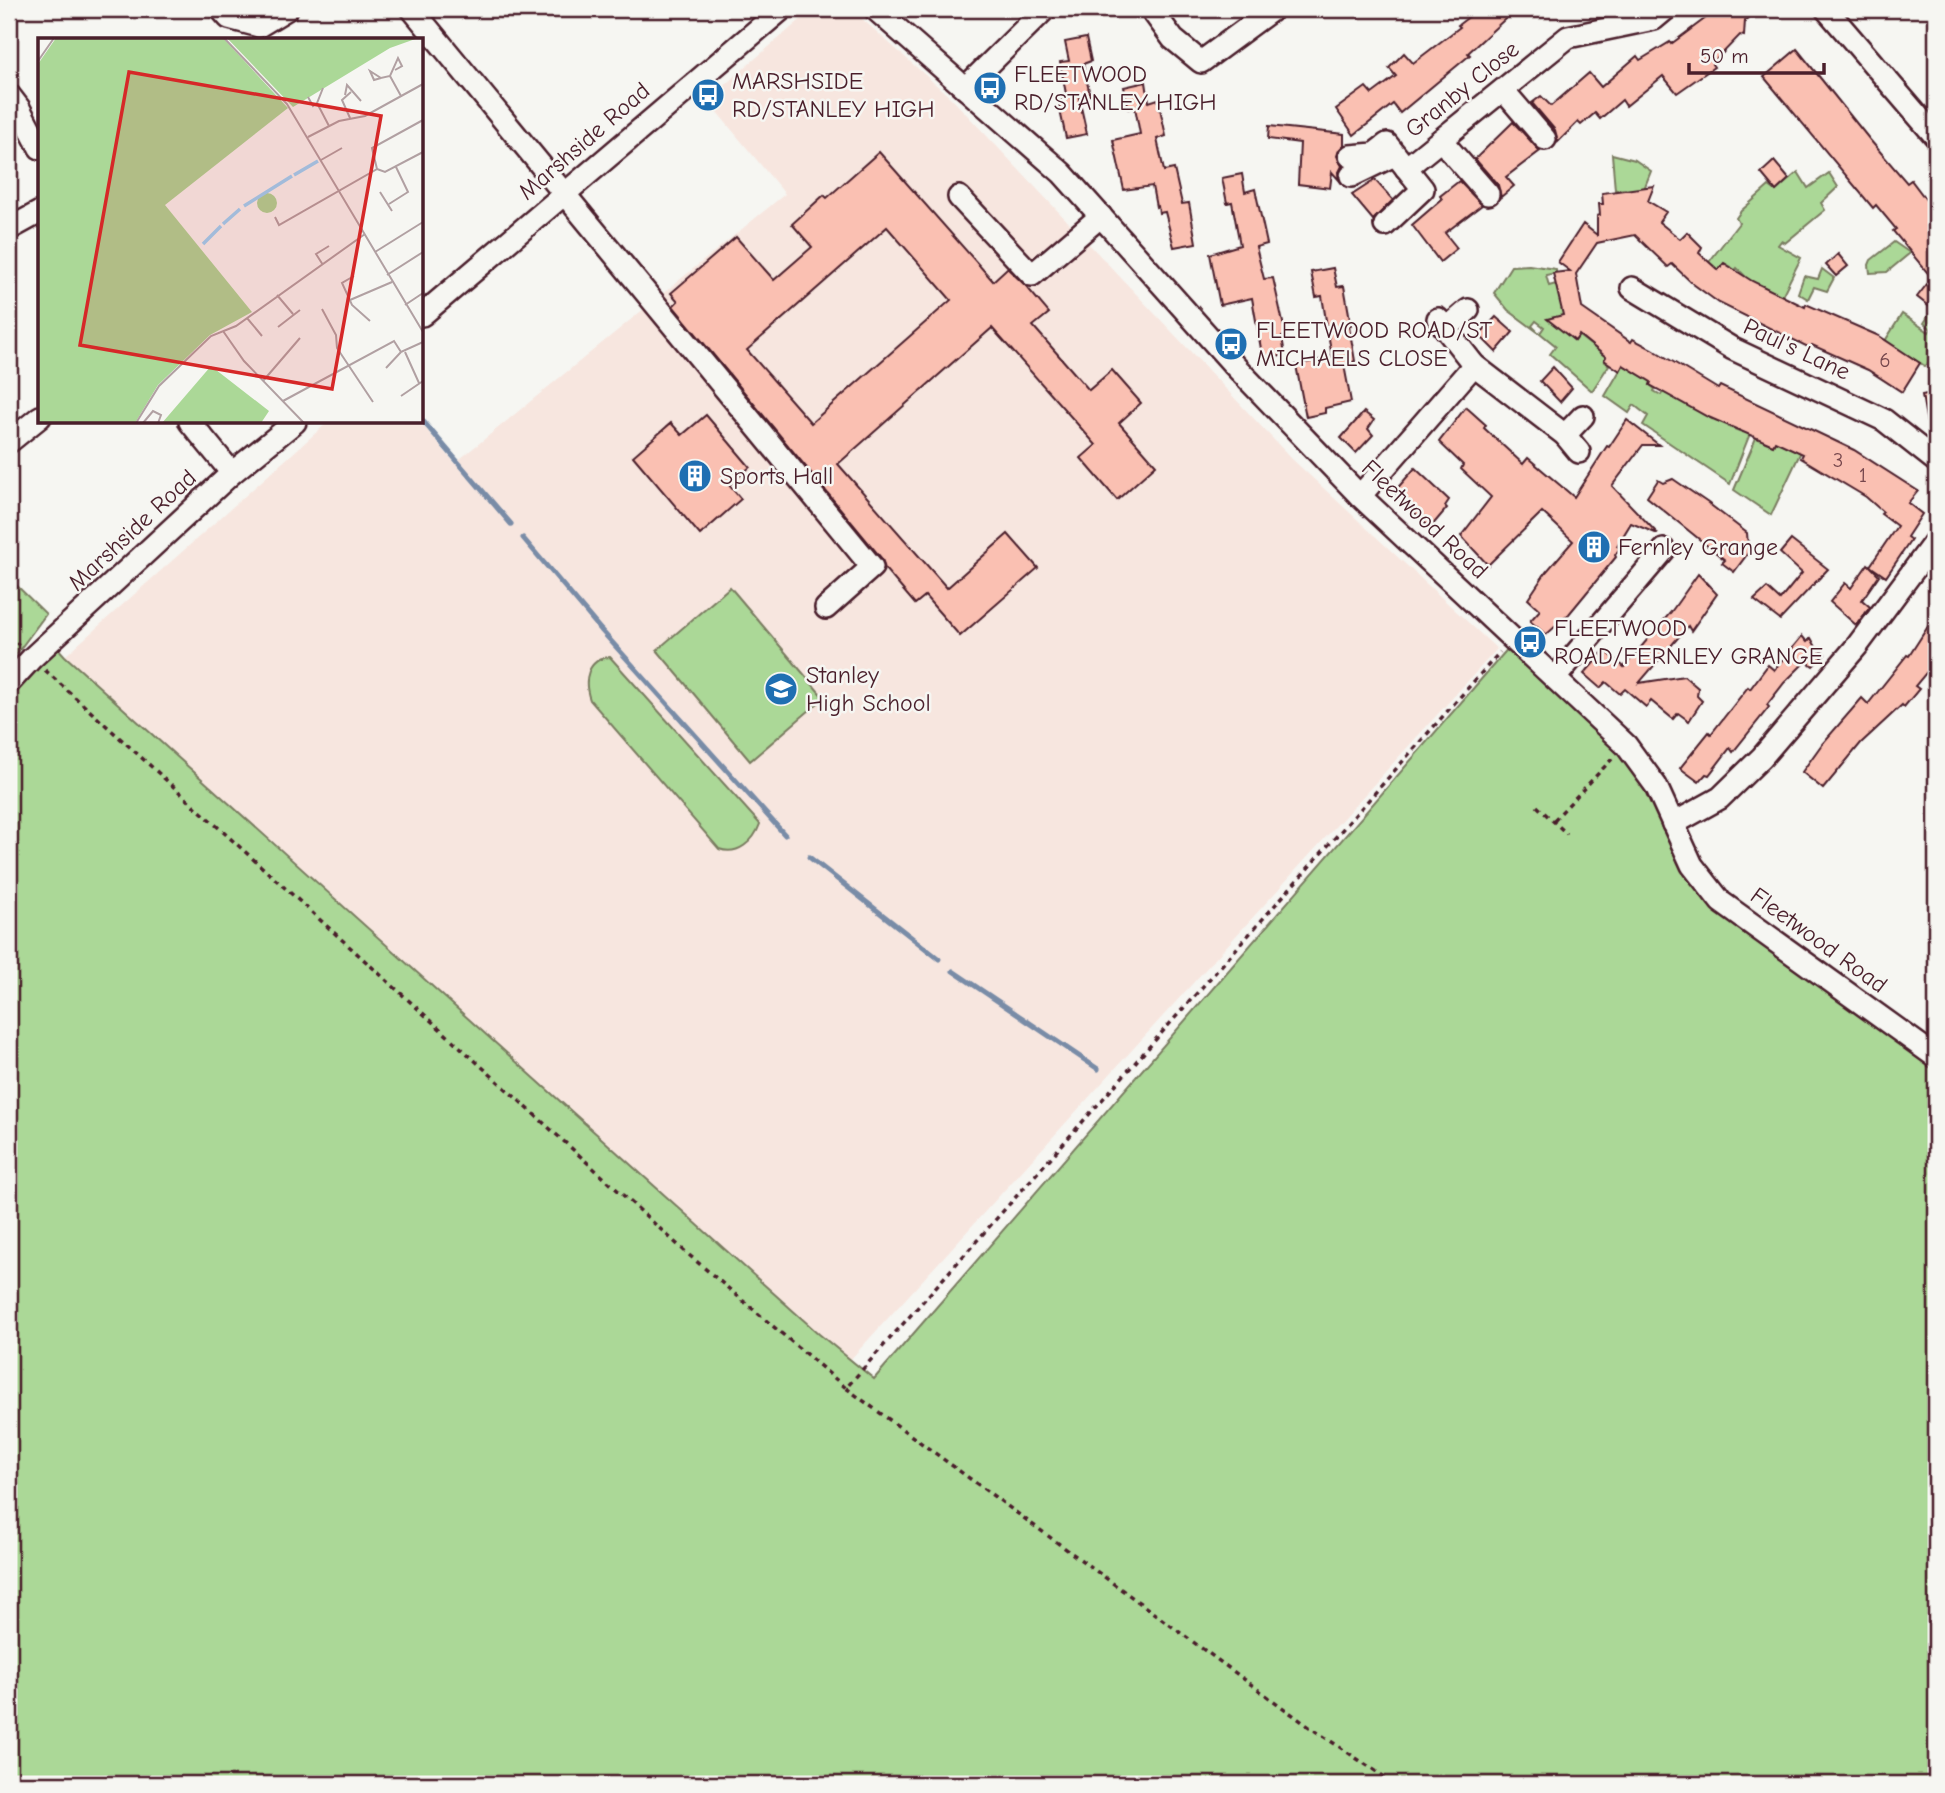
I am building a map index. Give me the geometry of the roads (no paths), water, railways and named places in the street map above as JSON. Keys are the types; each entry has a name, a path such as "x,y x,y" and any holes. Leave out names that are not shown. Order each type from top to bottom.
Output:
{"street":[{"path":"222,9 229,18 260,26 287,9"},
{"path":"412,9 872,567 826,608"},
{"name":"Marshside Road","path":"424,313 782,9"},
{"name":"Fleetwood Road","path":"875,9 1062,173 1234,365 1360,496 1626,745 1656,786 1692,865 1721,902 1936,1057"},
{"path":"965,88 1045,9"},
{"path":"1152,9 1173,38 1201,62 1273,9"},
{"name":"Granby Close","path":"1385,225 1423,188 1390,155 1441,140 1567,37 1654,19 1666,9"},
{"path":"1826,9 1936,138"},
{"path":"1503,90 1545,139"},
{"path":"9,95 38,144"},
{"path":"1441,140 1488,194"},
{"path":"1390,155 1353,157 1390,155"},
{"path":"959,197 1032,275 1101,216"},
{"path":"9,229 38,213"},
{"name":"Paul's Lane","path":"1632,288 1733,349 1884,420 1936,461"},
{"path":"1468,310 1442,324 1474,365 1565,435 1579,452"},
{"path":"1360,496 1474,365"},
{"path":"1565,435 1583,416"},
{"path":"9,442 38,419"},
{"path":"192,424 232,473"},
{"name":"Marshside Road","path":"9,683 32,658 232,473 293,424"},
{"path":"1673,824 1720,799 1762,757 1857,646 1936,540"},
{"path":"1555,678 1664,551"}],"waterway":[{"path":"424,422 511,524"},
{"path":"523,538 601,630 785,835"},
{"path":"809,857 939,959"},
{"path":"953,971 1098,1069"}],"place":[{"name":"FLEETWOOD RD/STANLEY HIGH","path":"990,88"},
{"name":"MARSHSIDE RD/STANLEY HIGH","path":"708,95"},
{"name":"FLEETWOOD ROAD/ST MICHAELS CLOSE","path":"1231,344"},
{"name":"Sports Hall","path":"695,476"},
{"name":"Fernley Grange","path":"1594,547"},
{"name":"FLEETWOOD ROAD/FERNLEY GRANGE","path":"1530,642"},
{"name":"Stanley High School","path":"781,689"}]}
